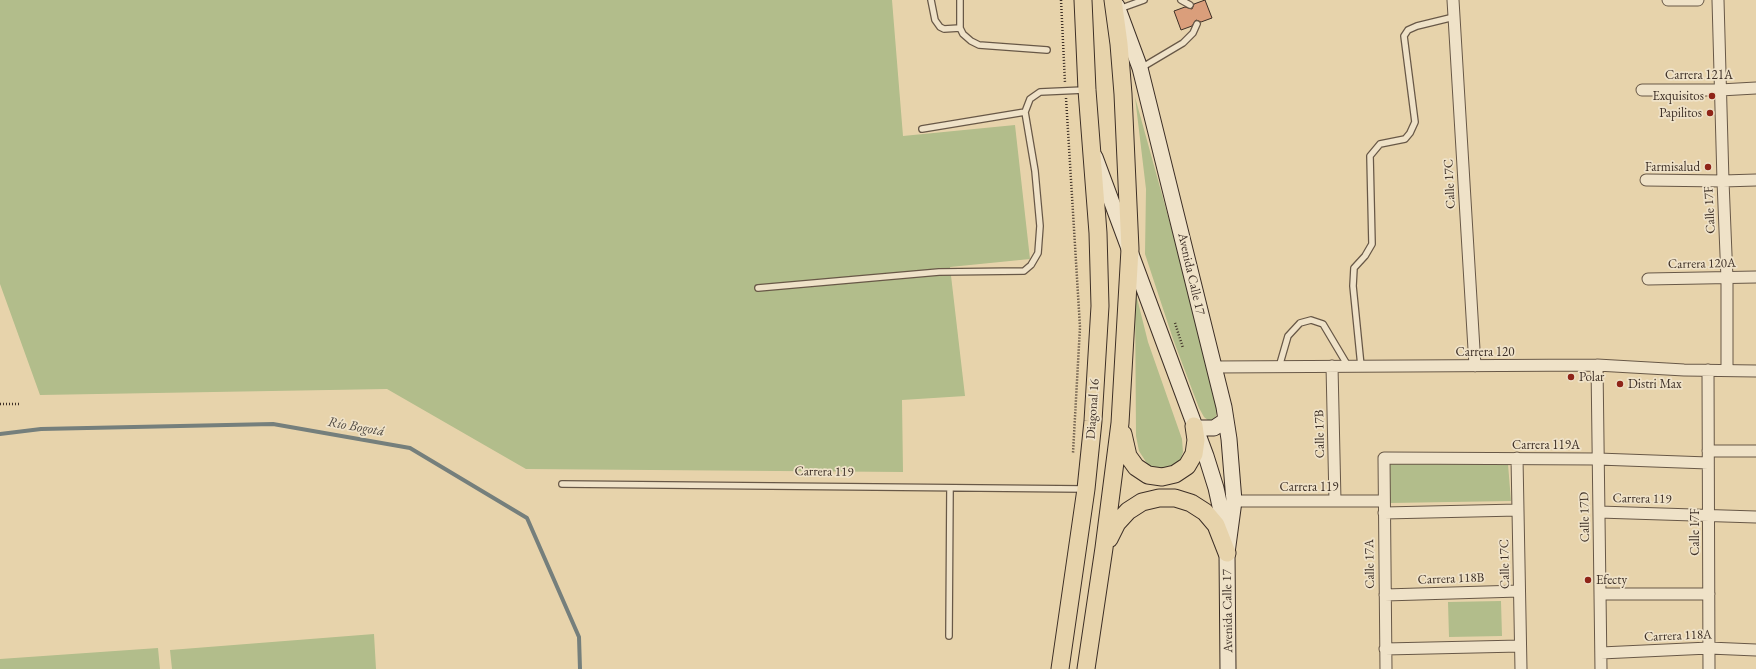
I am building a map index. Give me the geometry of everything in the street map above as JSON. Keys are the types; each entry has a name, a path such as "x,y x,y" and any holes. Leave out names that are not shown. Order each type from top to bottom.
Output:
{"main road":[{"name":"Avenida Calle 17","path":"1083,0 1091,147 1206,456 1216,488 1223,520 1227,553 1228,669"},
{"name":"Avenida Calle 17","path":"1115,3 1140,68 1226,420 1234,501 1227,553"},
{"name":"Avenida Calle 17","path":"1115,3 1123,94 1130,249"},
{"name":"Diagonal 16","path":"1060,669 1086,489 1093,422 1100,306 1098,233 1091,147"},
{"name":"Diagonal 16","path":"1086,669 1104,548 1120,423 1130,249"},
{"path":"1120,423 1128,456 1136,467 1148,475 1162,477 1175,474 1187,466 1194,454 1196,440 1194,426 1207,429 1214,428 1226,420"},
{"path":"1104,548 1117,523 1128,510 1148,500 1175,498 1191,503 1205,512 1216,525 1227,553"}],"street":[{"name":"Calle 17C","path":"1453,0 1475,366"},
{"path":"1668,0 1698,0"},
{"name":"Calle 17F","path":"1718,0 1727,279 1727,370"},
{"name":"Carrera 121A","path":"1642,90 1720,90 1756,88"},
{"path":"1646,180 1756,180"},
{"name":"Carrera 120A","path":"1648,279 1727,279 1756,277"},
{"name":"Carrera 120","path":"1214,367 1596,365 1756,371"},
{"name":"Calle 17D","path":"1596,365 1601,669"},
{"name":"Calle 17B","path":"1332,366 1335,501"},
{"name":"Calle 17F","path":"1708,370 1709,669"},
{"path":"1708,451 1756,451"},
{"name":"Carrera 119A","path":"1384,458 1598,459 1708,463"},
{"name":"Calle 17A","path":"1384,458 1386,669"},
{"name":"Calle 17C","path":"1517,458 1521,669"},
{"name":"Carrera 119","path":"1234,501 1384,501"},
{"path":"1384,513 1518,510"},
{"name":"Carrera 119","path":"1599,512 1756,517"},
{"name":"Carrera 118B","path":"1385,595 1519,591"},
{"path":"1600,594 1709,594"},
{"path":"1386,649 1520,646"},
{"name":"Carrera 118A","path":"1601,653 1709,648 1756,650"}],"lane":[{"path":"931,0 935,20 940,26 944,29 960,28"},
{"path":"960,0 960,28 963,34 979,45 1047,50"},
{"path":"1115,3 1144,0"},
{"path":"1181,0 1190,5"},
{"path":"1361,366 1352,286 1354,268 1365,256 1372,244 1370,156 1380,144 1405,139 1410,133 1415,122 1404,36 1408,30 1417,26 1454,17"},
{"path":"1140,68 1183,43 1193,34 1197,24"},
{"path":"758,288 939,272 1024,271 1031,265 1038,253 1040,226 1035,170 1025,112 1030,99 1040,92 1087,90"},
{"path":"922,129 1025,112"},
{"path":"1279,367 1288,336 1300,323 1311,320 1324,324 1348,366"},
{"name":"Carrera 119","path":"562,484 1086,489"},
{"path":"949,636 950,488"}],"path":[{"path":"1061,0 1080,327 1073,458"},
{"path":"1175,323 1184,353"},
{"path":"0,404 22,404"}],"green space":[{"path":"0,0 892,0 903,136 1015,125 1030,259 950,267 965,396 902,400 903,472 526,469 387,389 40,395 0,284"},
{"path":"1135,97 1189,292 1217,412 1215,419 1209,421 1204,417 1199,408 1173,339 1145,254 1146,189"},
{"path":"1135,290 1148,342 1182,439 1183,452 1180,461 1175,468 1159,471 1148,465 1139,451 1136,436"},
{"path":"1388,463 1508,464 1511,501 1390,503"},
{"path":"1501,601 1502,636 1449,637 1448,602"},
{"path":"374,634 376,669 172,669 170,650"},
{"path":"158,648 160,669 0,669 0,659"}],"building":[{"path":"1205,0 1212,18 1201,22 1196,20 1192,26 1181,30 1174,11 1185,7 1192,9 1194,4"}],"waterway":[{"name":"Río Bogotá","path":"0,434 41,429 273,424 410,448 527,518 579,637 580,669"}],"place":[{"name":"Exquisitos","path":"1712,96"},
{"name":"Papilitos","path":"1710,113"},
{"name":"Farmisalud","path":"1708,167"},
{"name":"Polar","path":"1571,377"},
{"name":"Distri Max","path":"1620,384"},
{"name":"Efecty","path":"1588,580"}]}
